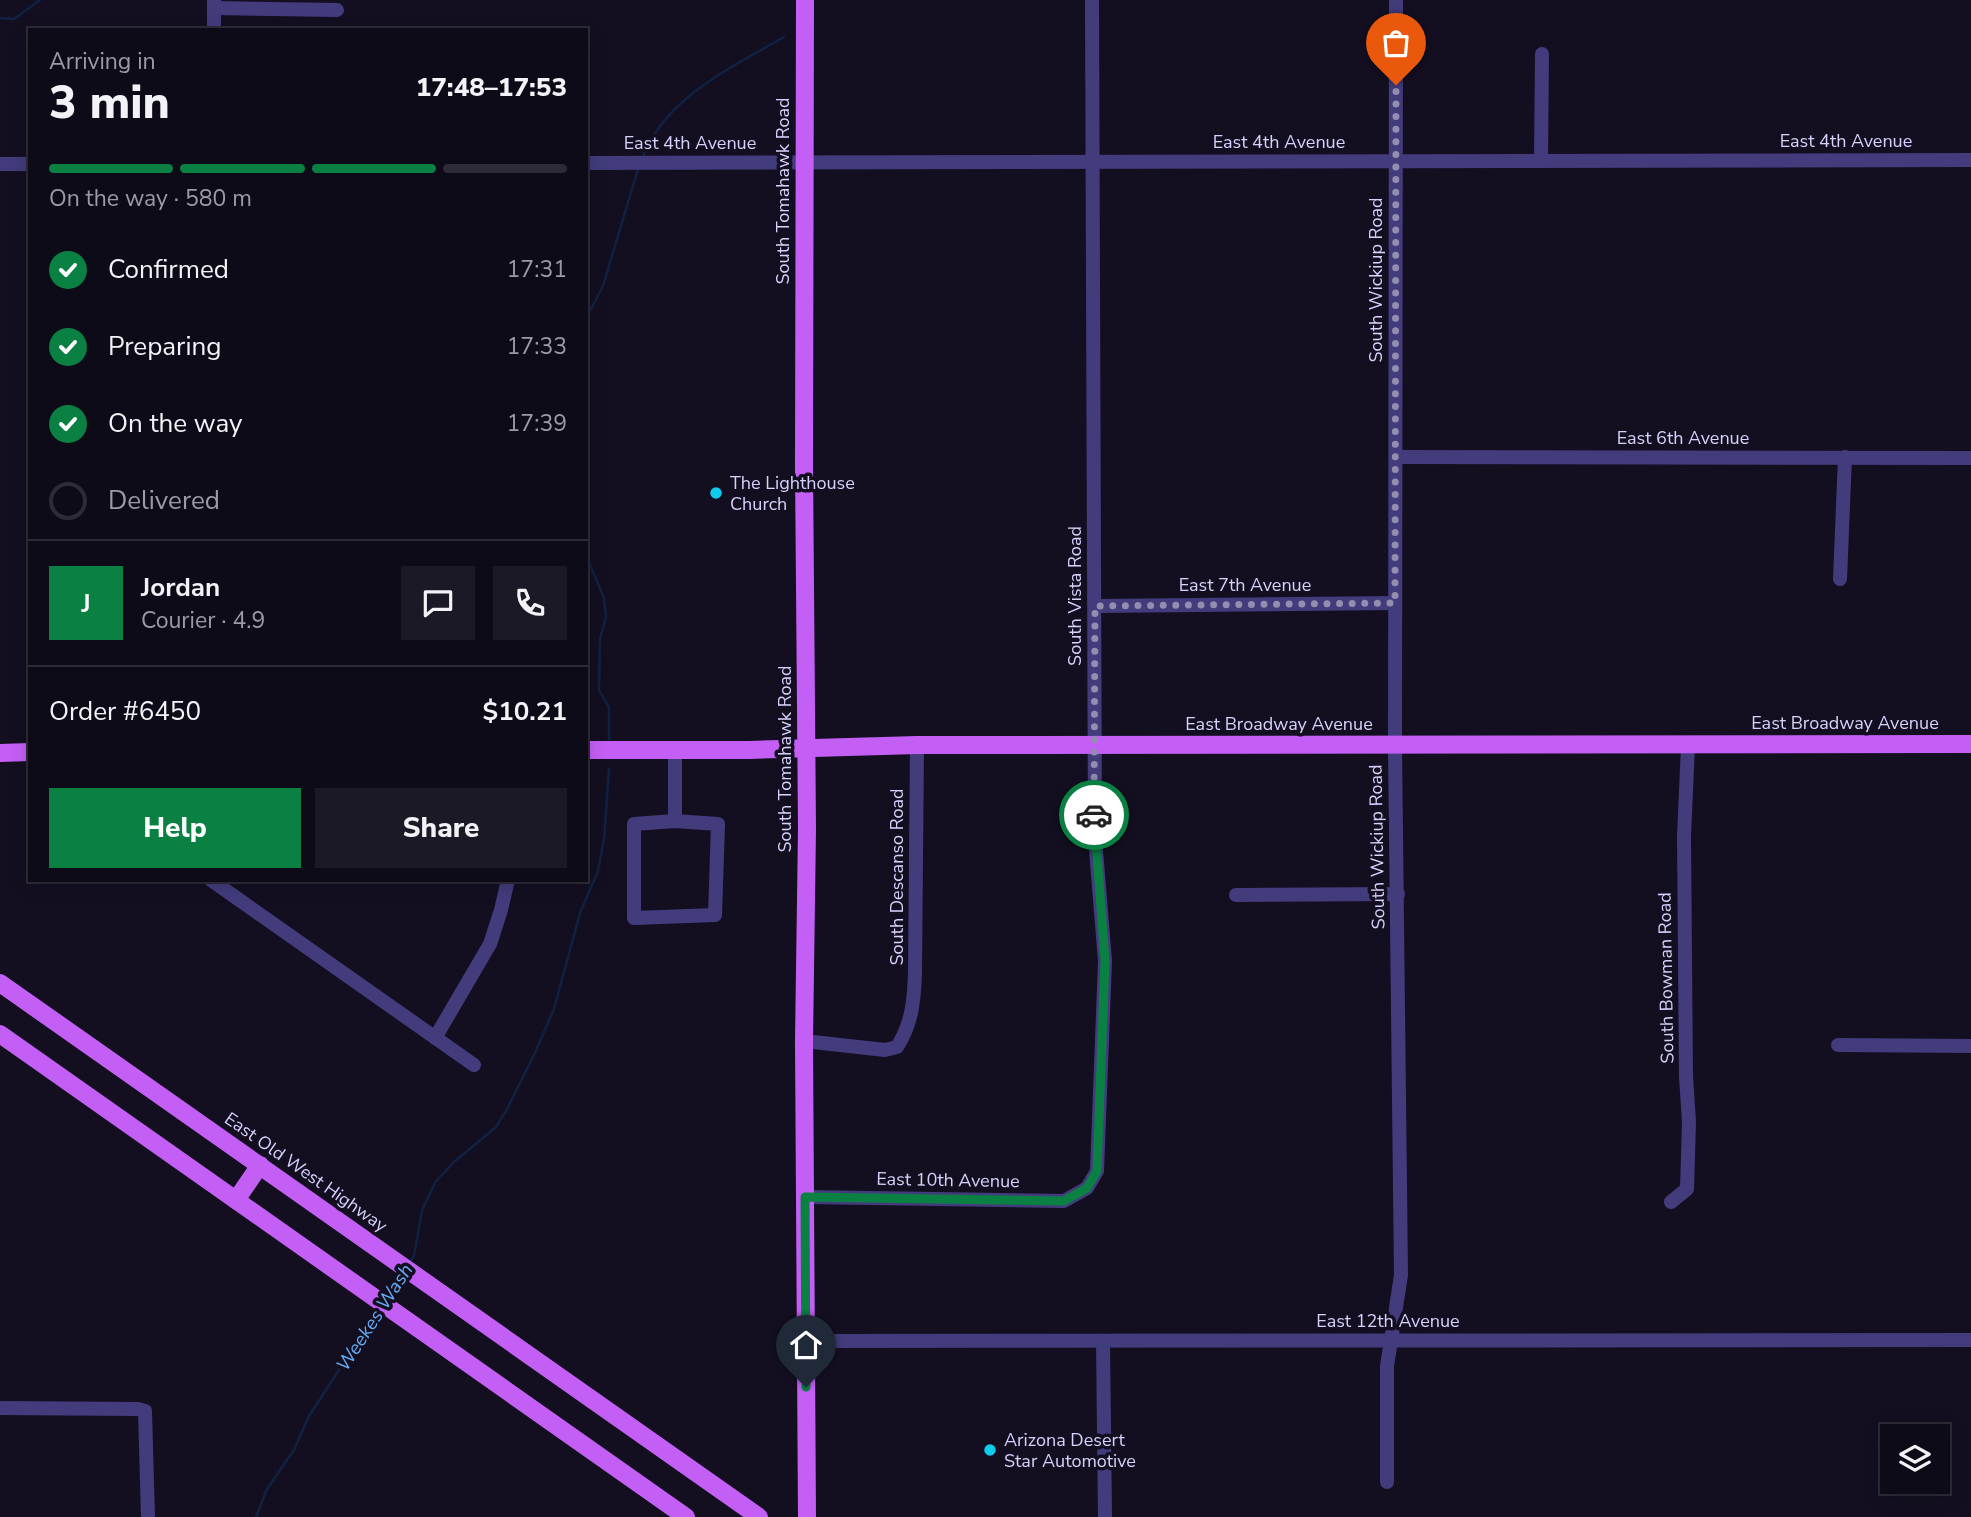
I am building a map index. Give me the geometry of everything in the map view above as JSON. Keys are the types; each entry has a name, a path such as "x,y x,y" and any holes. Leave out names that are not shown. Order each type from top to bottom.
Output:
{"main road":[{"name":"South Tomahawk Road","path":"805,0 807,749 804,1041 807,1517"},
{"name":"East Broadway Avenue","path":"592,750 807,749 917,745 1971,744"},
{"path":"0,752 28,752"},
{"name":"East Old West Highway","path":"0,983 759,1517"},
{"path":"0,1034 686,1517"},
{"path":"236,1200 260,1165"}],"street":[{"name":"South Vista Road","path":"1087,1188 1097,1171 1105,961 1094,838 1092,0"},
{"name":"South Wickiup Road","path":"1387,1482 1387,1366 1401,1275 1395,745 1396,0"},
{"path":"214,28 214,4 337,10"},
{"path":"1541,161 1542,54"},
{"name":"East 4th Avenue","path":"588,163 1971,160"},
{"path":"0,164 28,164"},
{"name":"East 6th Avenue","path":"1396,457 1971,457"},
{"path":"1840,579 1845,457"},
{"name":"East 7th Avenue","path":"1095,606 1395,603"},
{"name":"South Descanso Road","path":"804,1041 885,1049 897,1047 904,1037 914,1008 917,745"},
{"name":"South Bowman Road","path":"1671,1202 1687,1189 1689,1122 1686,1077 1684,836 1688,746"},
{"path":"675,750 675,821"},
{"path":"675,821 718,824 715,915 634,918 634,824 675,821"},
{"path":"214,882 474,1065"},
{"path":"435,1038 489,944 502,910 508,882"},
{"path":"1236,895 1398,894"},
{"path":"1838,1045 1971,1046"},
{"name":"East 10th Avenue","path":"805,1197 1064,1201 1087,1188"},
{"name":"East 12th Avenue","path":"805,1341 1971,1339"},
{"path":"1103,1341 1105,1517"},
{"path":"0,1408 145,1411 148,1517"}],"waterway":[{"path":"0,18 14,19 40,0"},
{"name":"Weekes Wash","path":"642,159 652,137 666,118 683,102 722,73 784,37"},
{"name":"Weekes Wash","path":"588,315 603,286 638,169"},
{"name":"Weekes Wash","path":"588,560 604,598 606,617 600,639 599,690 609,708 609,739"},
{"name":"Weekes Wash","path":"410,1262 414,1256 422,1210 436,1181 496,1127 534,1055 554,1009 580,913 598,871 604,839 609,769"},
{"name":"Weekes Wash","path":"386,1297 402,1273"},
{"name":"Weekes Wash","path":"256,1517 267,1489 294,1450 309,1416 379,1308"}],"way so far":[{"path":"1094,815 1095,606 1395,603 1396,85"}],"place":[{"name":"The Lighthouse Church","path":"716,493"},
{"name":"Arizona Desert Star Automotive","path":"990,1450"}],"route":[{"path":"806,1387 805,1197 1064,1201 1087,1188 1097,1171 1105,961 1094,815"}]}
